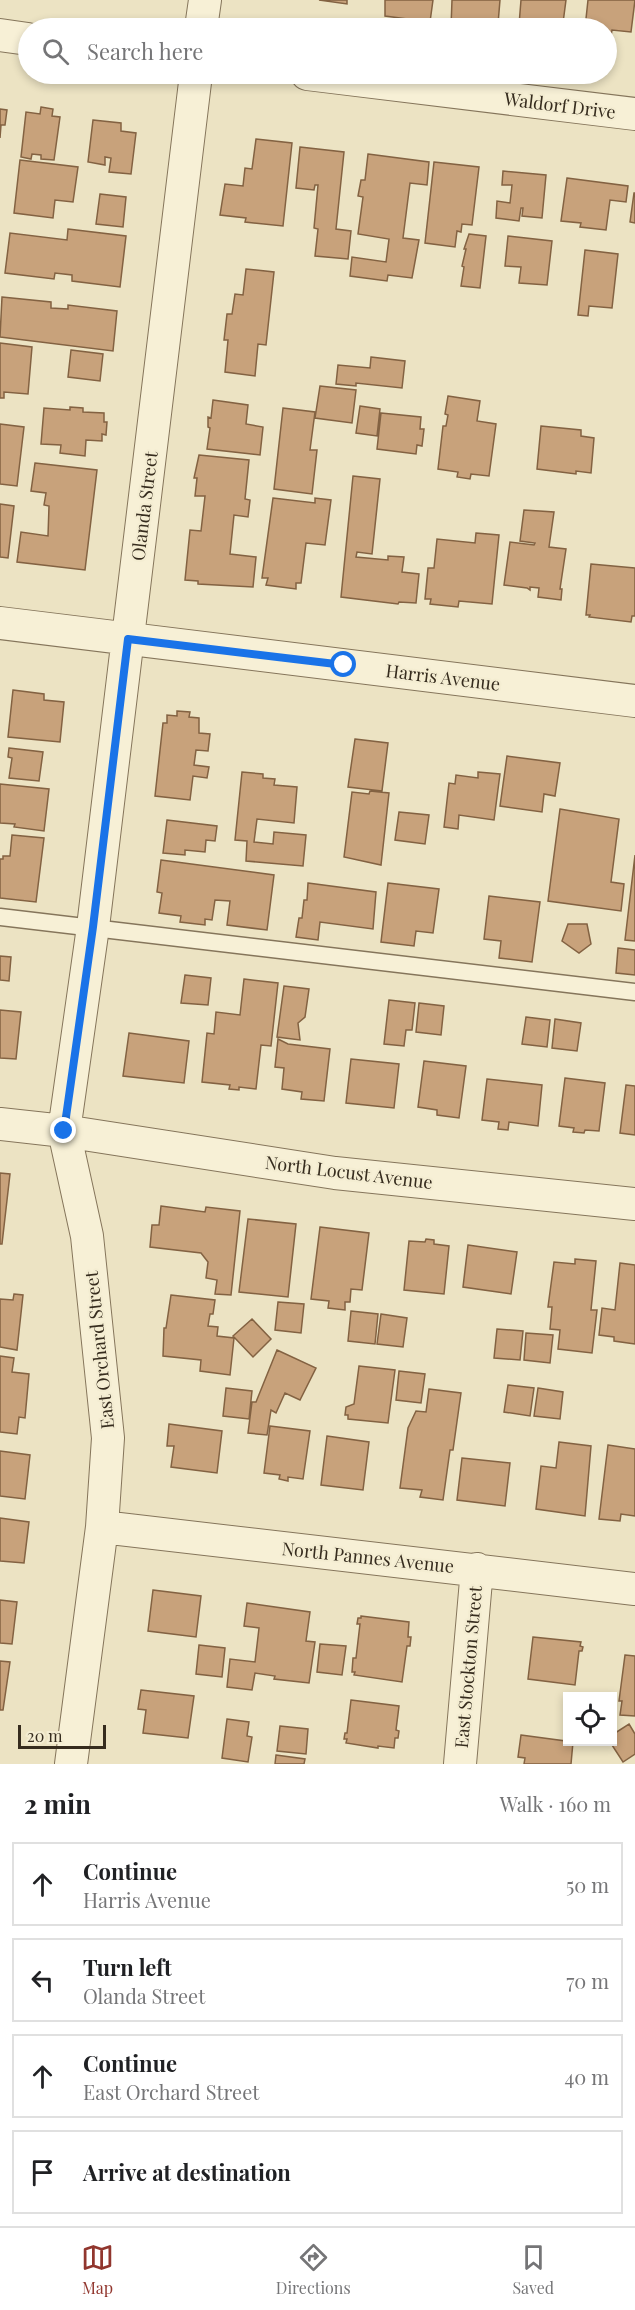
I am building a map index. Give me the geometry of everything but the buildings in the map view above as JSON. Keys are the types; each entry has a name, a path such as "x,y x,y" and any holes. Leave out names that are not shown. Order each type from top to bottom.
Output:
{"street":[{"path":"202,18 205,0"},
{"path":"0,35 18,38"},
{"name":"Olanda Street","path":"92,932 195,84"},
{"name":"Waldorf Drive","path":"389,84 635,114"},
{"name":"Harris Avenue","path":"0,623 635,701"},
{"name":"East Orchard Street","path":"71,1764 102,1527 108,1438 87,1236 64,1131 92,932"},
{"name":"North Locust Avenue","path":"0,1124 64,1131 335,1173 635,1203"},
{"name":"North Pannes Avenue","path":"102,1527 635,1589"},
{"name":"East Stockton Street","path":"460,1764 477,1569"}],"lane":[{"path":"0,917 92,932 635,992"}],"route":[{"path":"64,1131 93,927 128,639 344,665"}]}
